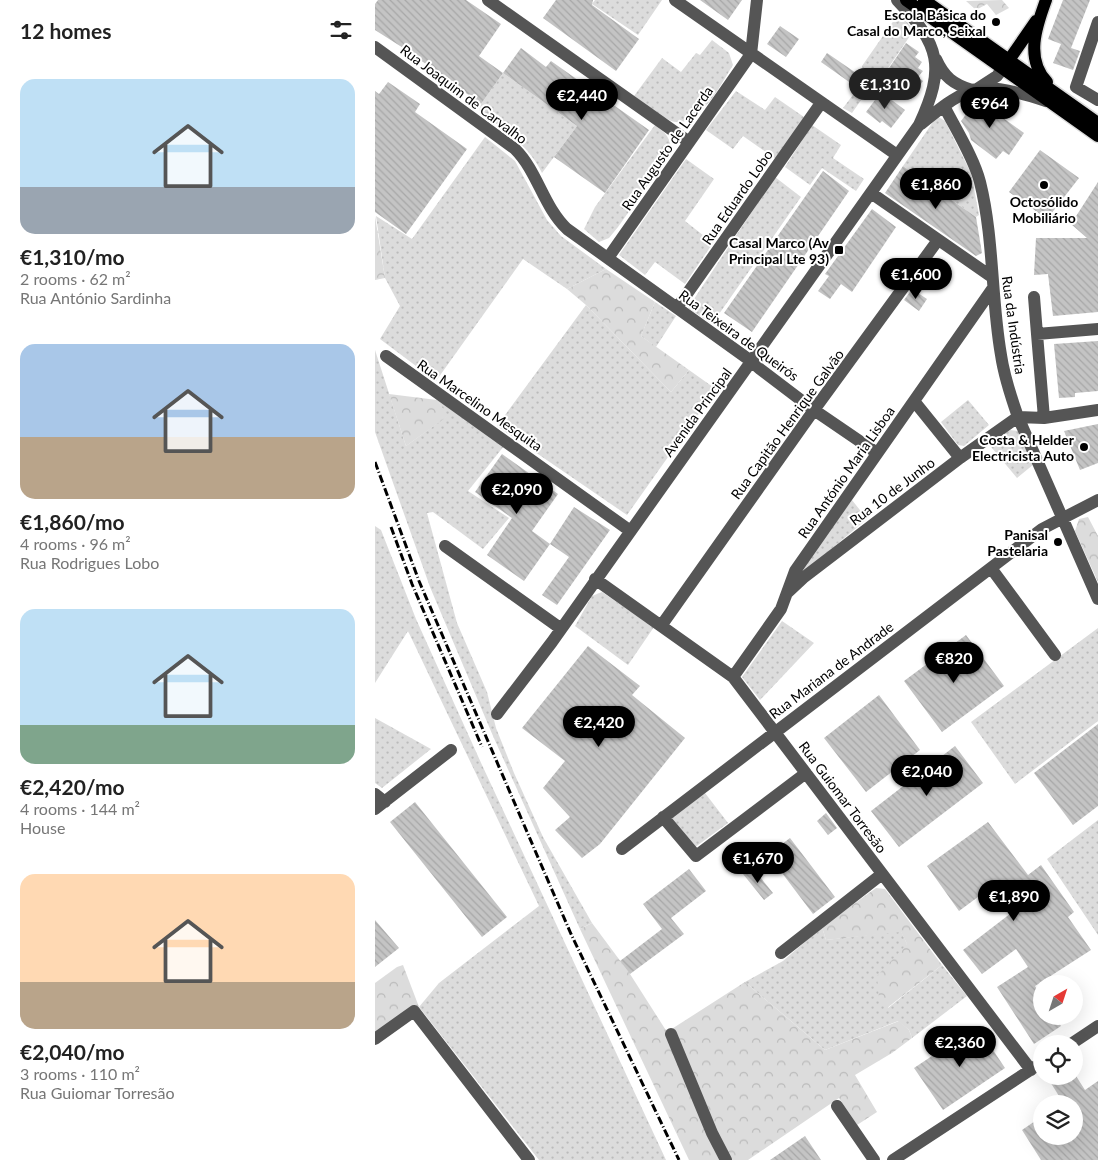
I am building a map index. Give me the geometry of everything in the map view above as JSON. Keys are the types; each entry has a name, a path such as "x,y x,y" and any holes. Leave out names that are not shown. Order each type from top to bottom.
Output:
{"main road":[{"path":"906,0 1055,99 1098,136"},
{"path":"924,0 1005,64"},
{"path":"1046,0 1040,15 1034,46 1037,71 1055,99 1098,123"},
{"path":"1005,64 1040,15"}],"street":[{"path":"488,0 689,142"},
{"path":"675,0 897,155"},
{"path":"751,54 757,0"},
{"name":"Avenida Principal","path":"897,0 921,27 945,76 959,86 974,90 1011,91 1055,99"},
{"path":"1098,22 1076,87 1098,100"},
{"name":"Rua Joaquim de Carvalho","path":"375,47 515,149 531,169 548,205 562,224 608,258"},
{"name":"Rua Augusto de Lacerda","path":"608,258 751,54"},
{"name":"Avenida Principal","path":"497,714 561,628 919,125 933,88 934,54"},
{"name":"Avenida Principal","path":"919,125 957,97 992,80 1005,64"},
{"name":"Rua Eduardo Lobo","path":"677,308 821,103"},
{"name":"Rua da Indústria","path":"944,106 976,170 980,182 1001,355 1009,390 1018,417 1098,599"},
{"path":"871,193 938,240 993,282"},
{"name":"Rua Capitão Henrique Galvão","path":"661,626 814,410 938,240"},
{"name":"Rua Teixeira de Queirós","path":"608,258 751,361 814,410 877,454"},
{"name":"Rua António Maria Lisboa","path":"733,677 781,610 795,571 914,401 993,282"},
{"path":"1033,297 1044,418"},
{"path":"1037,334 1098,329"},
{"name":"Rua Marcelino Mesquita","path":"386,356 629,530"},
{"path":"914,401 960,458"},
{"path":"1018,417 1044,418 1098,410"},
{"name":"Rua 10 de Junho","path":"787,593 803,578 960,458 1018,417"},
{"name":"Rua Mariana de Andrade","path":"622,849 1042,529 1098,500"},
{"path":"445,546 561,628"},
{"path":"991,568 1055,655"},
{"name":"Rua Guiomar Torresão","path":"595,579 733,677 882,874 1033,1062"},
{"path":"375,810 380,798 451,750"},
{"path":"663,817 696,856 806,773"},
{"path":"781,953 882,874"},
{"path":"375,1039 414,1010 529,1160"},
{"path":"1083,1036 1098,1026"},
{"path":"671,1034 712,1133 726,1160"},
{"path":"893,1160 1033,1068"},
{"path":"837,1106 874,1160"}],"green space":[{"path":"595,0 662,0 638,35 592,4"},
{"path":"1002,0 1009,8 996,15 987,4 976,10 966,1"},
{"path":"899,13 914,30 880,80 876,79 852,113 843,108 865,79 862,66"},
{"path":"712,40 729,53 733,65 707,105 689,120 679,122 669,120 634,96 662,58 681,72 696,53 700,55"},
{"path":"503,73 577,126 542,173 537,163 523,146 479,111 481,104"},
{"path":"736,91 765,110 775,97 804,117 776,159 743,136 733,149 706,130"},
{"path":"937,116 945,121 971,173 979,215 976,217 903,166"},
{"path":"655,125 667,136 671,152 618,227 609,238 599,242 584,229 595,207"},
{"path":"812,125 841,145 833,158 864,179 856,191 822,168 810,185 785,167"},
{"path":"485,137 515,161 547,220 561,236 606,269 567,289 523,259 436,381 380,339 400,306 385,278 376,216 412,239"},
{"path":"686,159 714,179 685,221 713,243 685,284 655,262 645,275 619,255"},
{"path":"775,177 801,197 712,324 688,308"},
{"path":"375,216 385,278 375,280"},
{"path":"606,269 655,302 641,336 689,370 671,392 586,305 567,289"},
{"path":"655,302 676,316 656,347 641,336"},
{"path":"586,305 671,392 689,370 720,392 697,416 627,515 497,426"},
{"path":"375,350 406,446 447,416 437,400 504,446 468,491 509,518 483,549 433,512 427,513 457,623 487,692 496,728 514,773 543,837 592,923 580,929 493,736 430,587 375,432"},
{"path":"389,394 437,400 448,416 406,446"},
{"path":"968,400 989,425 964,446 958,445 941,422"},
{"path":"1010,430 1018,431 1034,464 1017,478 987,442"},
{"path":"852,500 867,519 805,571 802,568"},
{"path":"1088,517 1098,536 1098,582 1075,531 1079,519"},
{"path":"375,526 381,530 416,619 482,765 666,1160 539,1160 419,1007 439,983 539,906 408,631 375,683"},
{"path":"602,592 654,627 628,665 575,626 592,596"},
{"path":"782,621 814,643 760,700 742,677"},
{"path":"1098,628 1098,721 1015,784 971,722"},
{"path":"375,718 431,749 382,788 375,783"},
{"path":"705,793 728,823 694,848 671,818"},
{"path":"1098,820 1098,935 1047,859"},
{"path":"876,888 885,889 942,965 887,1008 879,998 877,976 907,944 901,932 826,940 822,927"},
{"path":"592,923 630,974 667,1032 745,982 825,1050 899,1021 909,1030 912,1038 892,1053 855,1075 877,1112 857,1125 839,1098 748,1160 689,1160 580,929"},
{"path":"822,927 826,940 901,931 907,944 888,1008 942,965 967,996 912,1038 909,1030 898,1021 825,1050 745,982 783,961"},
{"path":"403,965 419,1007 375,1035 375,983 397,967"}],"building":[{"path":"378,0 466,0 501,24 479,56 503,73 481,104 408,51 375,30 375,4"},
{"path":"556,0 593,0 592,5 639,39 616,71 543,18"},
{"path":"700,0 742,0 728,20"},
{"path":"1063,0 1090,0 1071,48 1080,51 1073,70 1053,63 1061,44 1048,39"},
{"path":"780,26 799,39 786,57 767,44"},
{"path":"906,43 919,52 915,57 922,62 918,68 923,71 918,77 923,81 914,94 885,74"},
{"path":"521,48 546,67 551,61 649,130 605,193 554,157 577,126 503,73"},
{"path":"827,53 859,75 852,84 821,62"},
{"path":"388,82 420,104 415,112 467,149 406,234 375,212 375,91 379,94"},
{"path":"881,92 905,110 891,128 882,121 880,123 866,112"},
{"path":"977,99 1024,133 1009,155 1003,151 996,159 971,140 961,121 967,113 965,108 968,102"},
{"name":"Octosólido Mobiliário","path":"1040,150 1079,178 1047,219 1009,192"},
{"path":"903,166 976,217 982,253 976,256 885,193"},
{"path":"823,171 849,191 752,332 724,313"},
{"path":"1098,182 1098,312 1053,316 1048,274 1034,275 1036,238 1087,238 1071,224"},
{"path":"872,209 896,227 852,292 841,284 830,299 818,291 829,276 825,274"},
{"path":"912,289 927,299 919,311 904,300"},
{"path":"1098,341 1098,391 1075,393 1075,397 1059,398 1054,344"},
{"name":"Costa & Helder Electricista Auto","path":"1098,424 1098,463 1080,470 1064,431"},
{"path":"502,454 558,494 532,531 550,544 524,581 487,555 512,518 475,492"},
{"path":"574,507 610,530 557,605 542,595 569,557 550,544"},
{"path":"966,635 1004,686 942,732 904,681"},
{"path":"588,646 640,686 632,695 685,738 600,844 582,858 555,830 570,817 543,788 565,761 522,728"},
{"path":"879,695 920,750 866,792 824,738"},
{"path":"1098,724 1098,806 1073,825 1034,773"},
{"path":"955,746 983,783 899,847 871,811"},
{"path":"415,802 507,917 482,937 390,822"},
{"path":"826,813 837,828 828,835 817,821"},
{"path":"988,822 1028,875 1041,865 1074,912 1068,917 1091,950 1052,975 1033,975 1033,1025 1061,1026 1048,1035 1033,1035 1033,1042 997,987 1028,967 1016,949 982,974 963,950 1019,907 1001,880 959,911 927,866"},
{"path":"790,838 835,897 813,914 782,873 792,866 778,847"},
{"path":"752,867 773,893 764,900 743,874"},
{"path":"689,869 706,891 671,918 684,934 630,974 620,961 662,929 643,904"},
{"path":"375,920 399,948 375,967"},
{"path":"977,1026 1005,1068 943,1110 914,1068"},
{"path":"1098,1081 1098,1160 1041,1160 1022,1130 1033,1122 1033,1145 1083,1145 1083,1095 1058,1095 1052,1085 1082,1085 1085,1090"},
{"path":"805,1136 821,1160 770,1160"}],"railway":[{"path":"375,462 419,581 571,934 679,1160"},
{"path":"391,527 412,584 482,747"}],"place":[{"name":"Escola Básica do Casal do Marco, Seixal","path":"996,22"},
{"name":"Octosólido Mobiliário","path":"1044,185"},
{"name":"Casal Marco (Av Principal Lte 93)","path":"839,250"},
{"name":"Costa & Helder Electricista Auto","path":"1084,447"},
{"name":"Panisal Pastelaria","path":"1058,542"}]}
